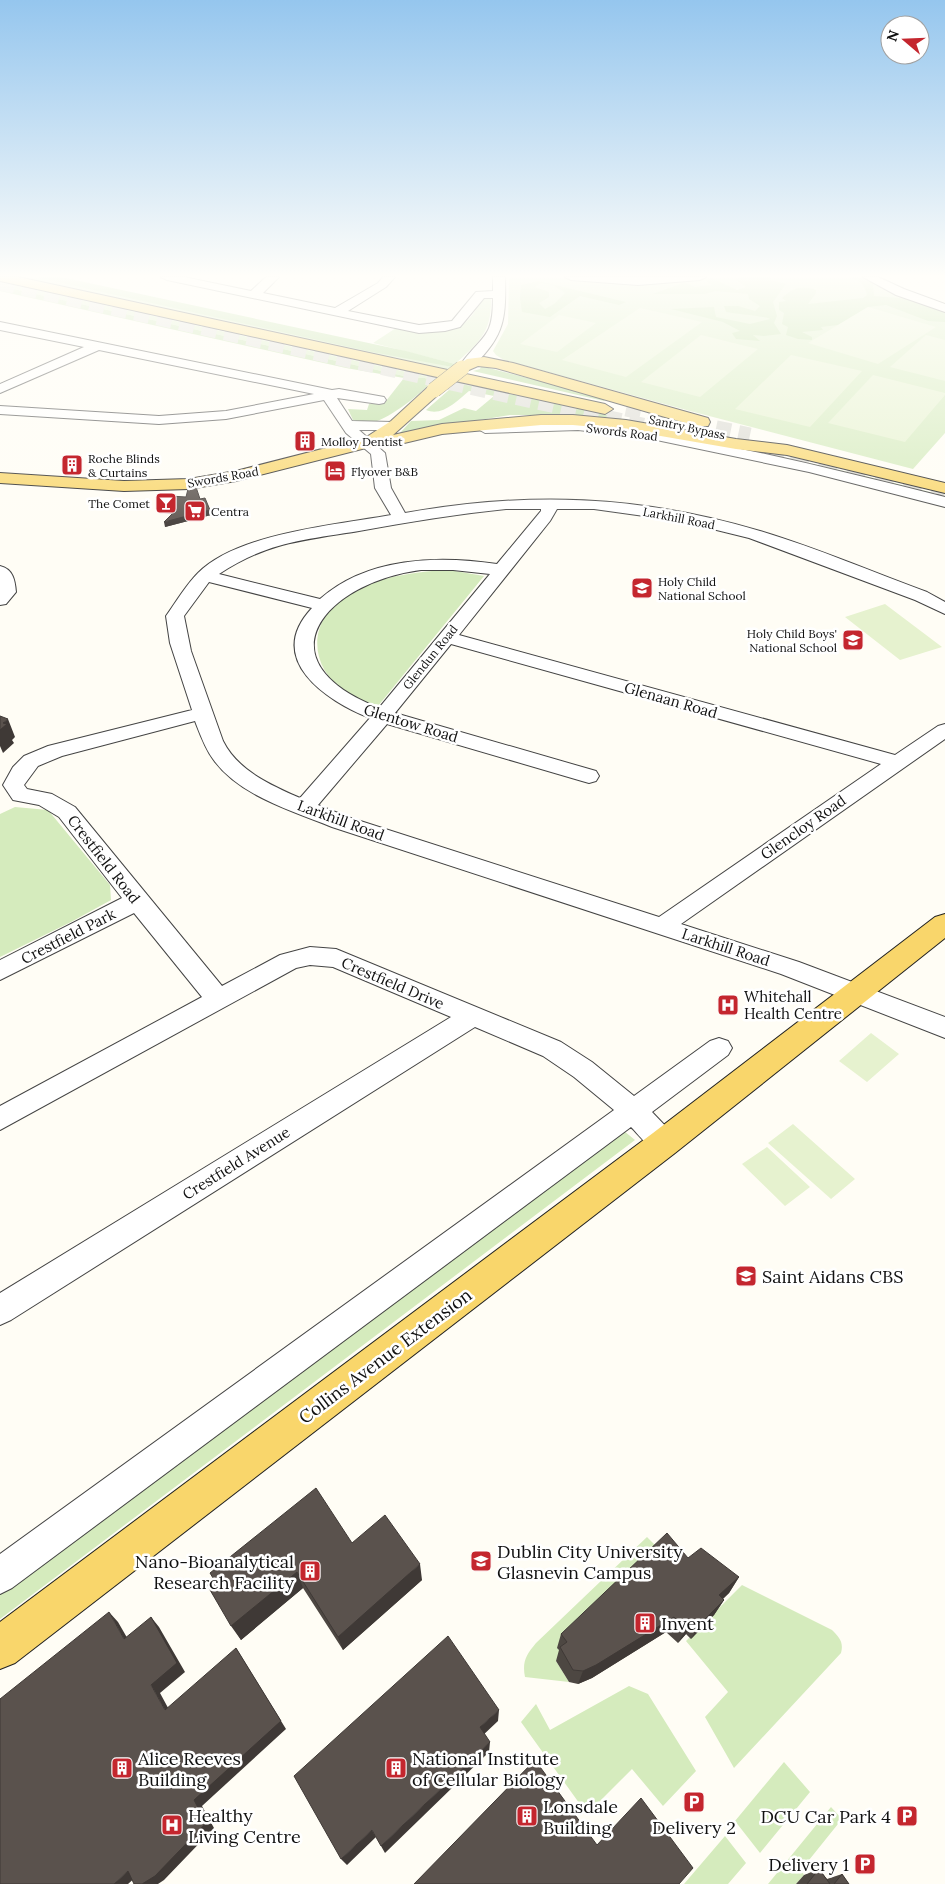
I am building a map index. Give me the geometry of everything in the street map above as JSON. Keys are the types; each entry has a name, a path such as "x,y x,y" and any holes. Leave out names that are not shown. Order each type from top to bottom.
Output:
{"main road":[{"name":"Santry Bypass","path":"399,365 786,450"},
{"path":"366,443 386,434 392,426 466,365"},
{"name":"Swords Road","path":"502,365 746,433 786,450"},
{"name":"Swords Road","path":"0,478 124,486 189,484 236,476 366,443 400,439 450,429 541,420 572,420 626,424 736,444 786,450 945,488"},
{"name":"Collins Avenue Extension","path":"0,1648 664,1144 768,1060 945,924"}],"street":[{"path":"0,390 55,365"},
{"path":"197,365 316,389 329,394 347,425 378,453 383,488 400,518"},
{"path":"0,410 159,420 226,415 339,393 379,400"},
{"path":"347,425 392,426"},
{"name":"Swords Road","path":"450,429 555,426 623,430 810,468 945,502"},
{"name":"Larkhill Road","path":"945,609 921,596 755,535 656,512 594,504 549,504 465,508 272,541 232,558 205,576 175,616 178,639 203,713 221,756 233,770 267,791 340,822 664,927 855,992 945,1028"},
{"name":"Glendun Road","path":"304,807 383,716 544,518 549,510 549,504"},
{"name":"Glentow Road","path":"500,570 447,564 396,570 359,581 322,605 308,627 305,651 309,664 318,678 349,703 383,716 589,776"},
{"path":"0,571 6,578 7,592 0,600"},
{"path":"205,576 322,605"},
{"name":"Glenaan Road","path":"446,637 896,762"},
{"name":"Crestfield Road","path":"203,713 55,751 31,761 20,772 13,785 20,795 46,799 68,812 137,901 218,1000"},
{"name":"Glencloy Road","path":"664,927 669,920 945,730"},
{"name":"Crestfield Park","path":"0,971 137,901"},
{"name":"Crestfield Drive","path":"0,1119 289,961 318,957 336,958 552,1049 578,1064 632,1110 664,1144"},
{"name":"Crestfield Avenue","path":"0,1310 471,1016"},
{"path":"0,1576 632,1110 719,1048"}],"green space":[{"path":"332,365 354,365 413,378 425,378 431,382 419,394 393,413 369,423 361,422 353,420 348,409 367,410 369,404 386,401 404,378"},
{"path":"354,365 375,365 434,378 430,382 425,378 413,378"},
{"path":"419,365 452,367 447,371"},
{"path":"522,365 945,365 945,433 913,469"},
{"path":"581,365 643,365 626,377"},
{"path":"663,365 739,365 700,397 641,382"},
{"path":"781,365 835,365 862,371 810,427 735,409"},
{"path":"892,365 945,365 945,381 890,367"},
{"path":"481,366 606,398 604,401 473,371 480,369"},
{"path":"873,375 945,393 945,395 905,442 828,423"},
{"path":"457,383 617,417 614,419 577,415 510,415 400,433 411,421 439,420 464,408 476,411 494,396 469,391 443,410 432,412 426,410"},
{"path":"632,428 711,442 828,467 945,496 945,499"},
{"path":"432,571 455,571 484,576 378,706 346,693 333,682 324,670 319,657 317,644 319,630 325,617 334,606 357,589 377,581"},
{"path":"885,604 942,647 900,660 845,617"},
{"path":"15,807 48,810 110,885 111,900 0,957 0,814"},
{"path":"871,1033 899,1054 867,1082 839,1061"},
{"path":"793,1124 855,1179 831,1199 768,1143"},
{"path":"624,1131 635,1140 0,1619 0,1593"},
{"path":"767,1147 810,1187 785,1206 742,1164"},
{"path":"647,1537 660,1550 558,1648 563,1655 556,1661 569,1682 525,1677 524,1667 526,1659 536,1643"},
{"path":"742,1585 832,1630 840,1640 842,1649 841,1653 734,1768 705,1717 728,1692 686,1641"},
{"path":"629,1686 648,1694 696,1771 663,1806 632,1769 587,1814 521,1722 536,1704 550,1730"},
{"path":"784,1762 810,1792 760,1853 735,1821"},
{"path":"831,1807 842,1819 801,1870 804,1875 796,1884 768,1884"},
{"path":"725,1836 746,1863 728,1884 684,1884"}],"building":[{"path":"195,484 200,499 205,498 210,510 164,522 177,509 163,508 170,496 186,497 189,485"},
{"path":"0,716 8,719 3,723 7,724 0,730"},
{"name":"Nano-Bioanalytical Research Facility","path":"316,1488 352,1543 385,1515 420,1564 338,1637 297,1572 231,1626 206,1583 213,1578 210,1573"},
{"name":"Invent","path":"667,1533 688,1558 701,1548 739,1577 719,1595 724,1600 699,1625 695,1619 686,1629 674,1617 596,1665 583,1671 573,1670 560,1647 567,1642 561,1634"},
{"name":"Alice Reeves Building","path":"109,1612 124,1639 151,1617 177,1663 151,1685 165,1710 236,1648 281,1721 194,1800 206,1823 155,1876 142,1884 134,1884 128,1871 114,1884 0,1884 0,1699"},
{"name":"National Institute of Cellular Biology","path":"448,1636 499,1710 480,1727 490,1742 381,1846 372,1830 341,1859 294,1776"},
{"name":"Lonsdale Building","path":"535,1760 597,1845 641,1798 693,1868 679,1884 414,1884"},
{"path":"819,1869 830,1884 807,1884"},
{"path":"842,1874 849,1884 834,1884"}],"tunnel":[{"path":"370,365 646,426"},
{"path":"626,409 750,435"},
{"path":"724,444 796,460"},
{"path":"790,459 945,493"}],"place":[{"name":"Molloy Dentist","path":"305,441"},
{"name":"Roche Blinds & Curtains","path":"72,465"},
{"name":"Flyover B&B","path":"335,471"},
{"name":"The Comet","path":"166,503"},
{"name":"Centra","path":"195,511"},
{"name":"Holy Child National School","path":"642,588"},
{"name":"Holy Child Boys' National School","path":"853,640"},
{"name":"Whitehall Health Centre","path":"728,1005"},
{"name":"Saint Aidans CBS","path":"746,1276"},
{"name":"Dublin City University Glasnevin Campus","path":"481,1561"},
{"name":"Nano-Bioanalytical Research Facility","path":"310,1571"},
{"name":"Invent","path":"645,1623"},
{"name":"Alice Reeves Building","path":"122,1768"},
{"name":"National Institute of Cellular Biology","path":"396,1768"},
{"name":"Delivery 2","path":"694,1802"},
{"name":"Lonsdale Building","path":"527,1816"},
{"name":"DCU Car Park 4","path":"907,1816"},
{"name":"Healthy Living Centre","path":"172,1825"},
{"name":"Delivery 1","path":"865,1864"}]}
